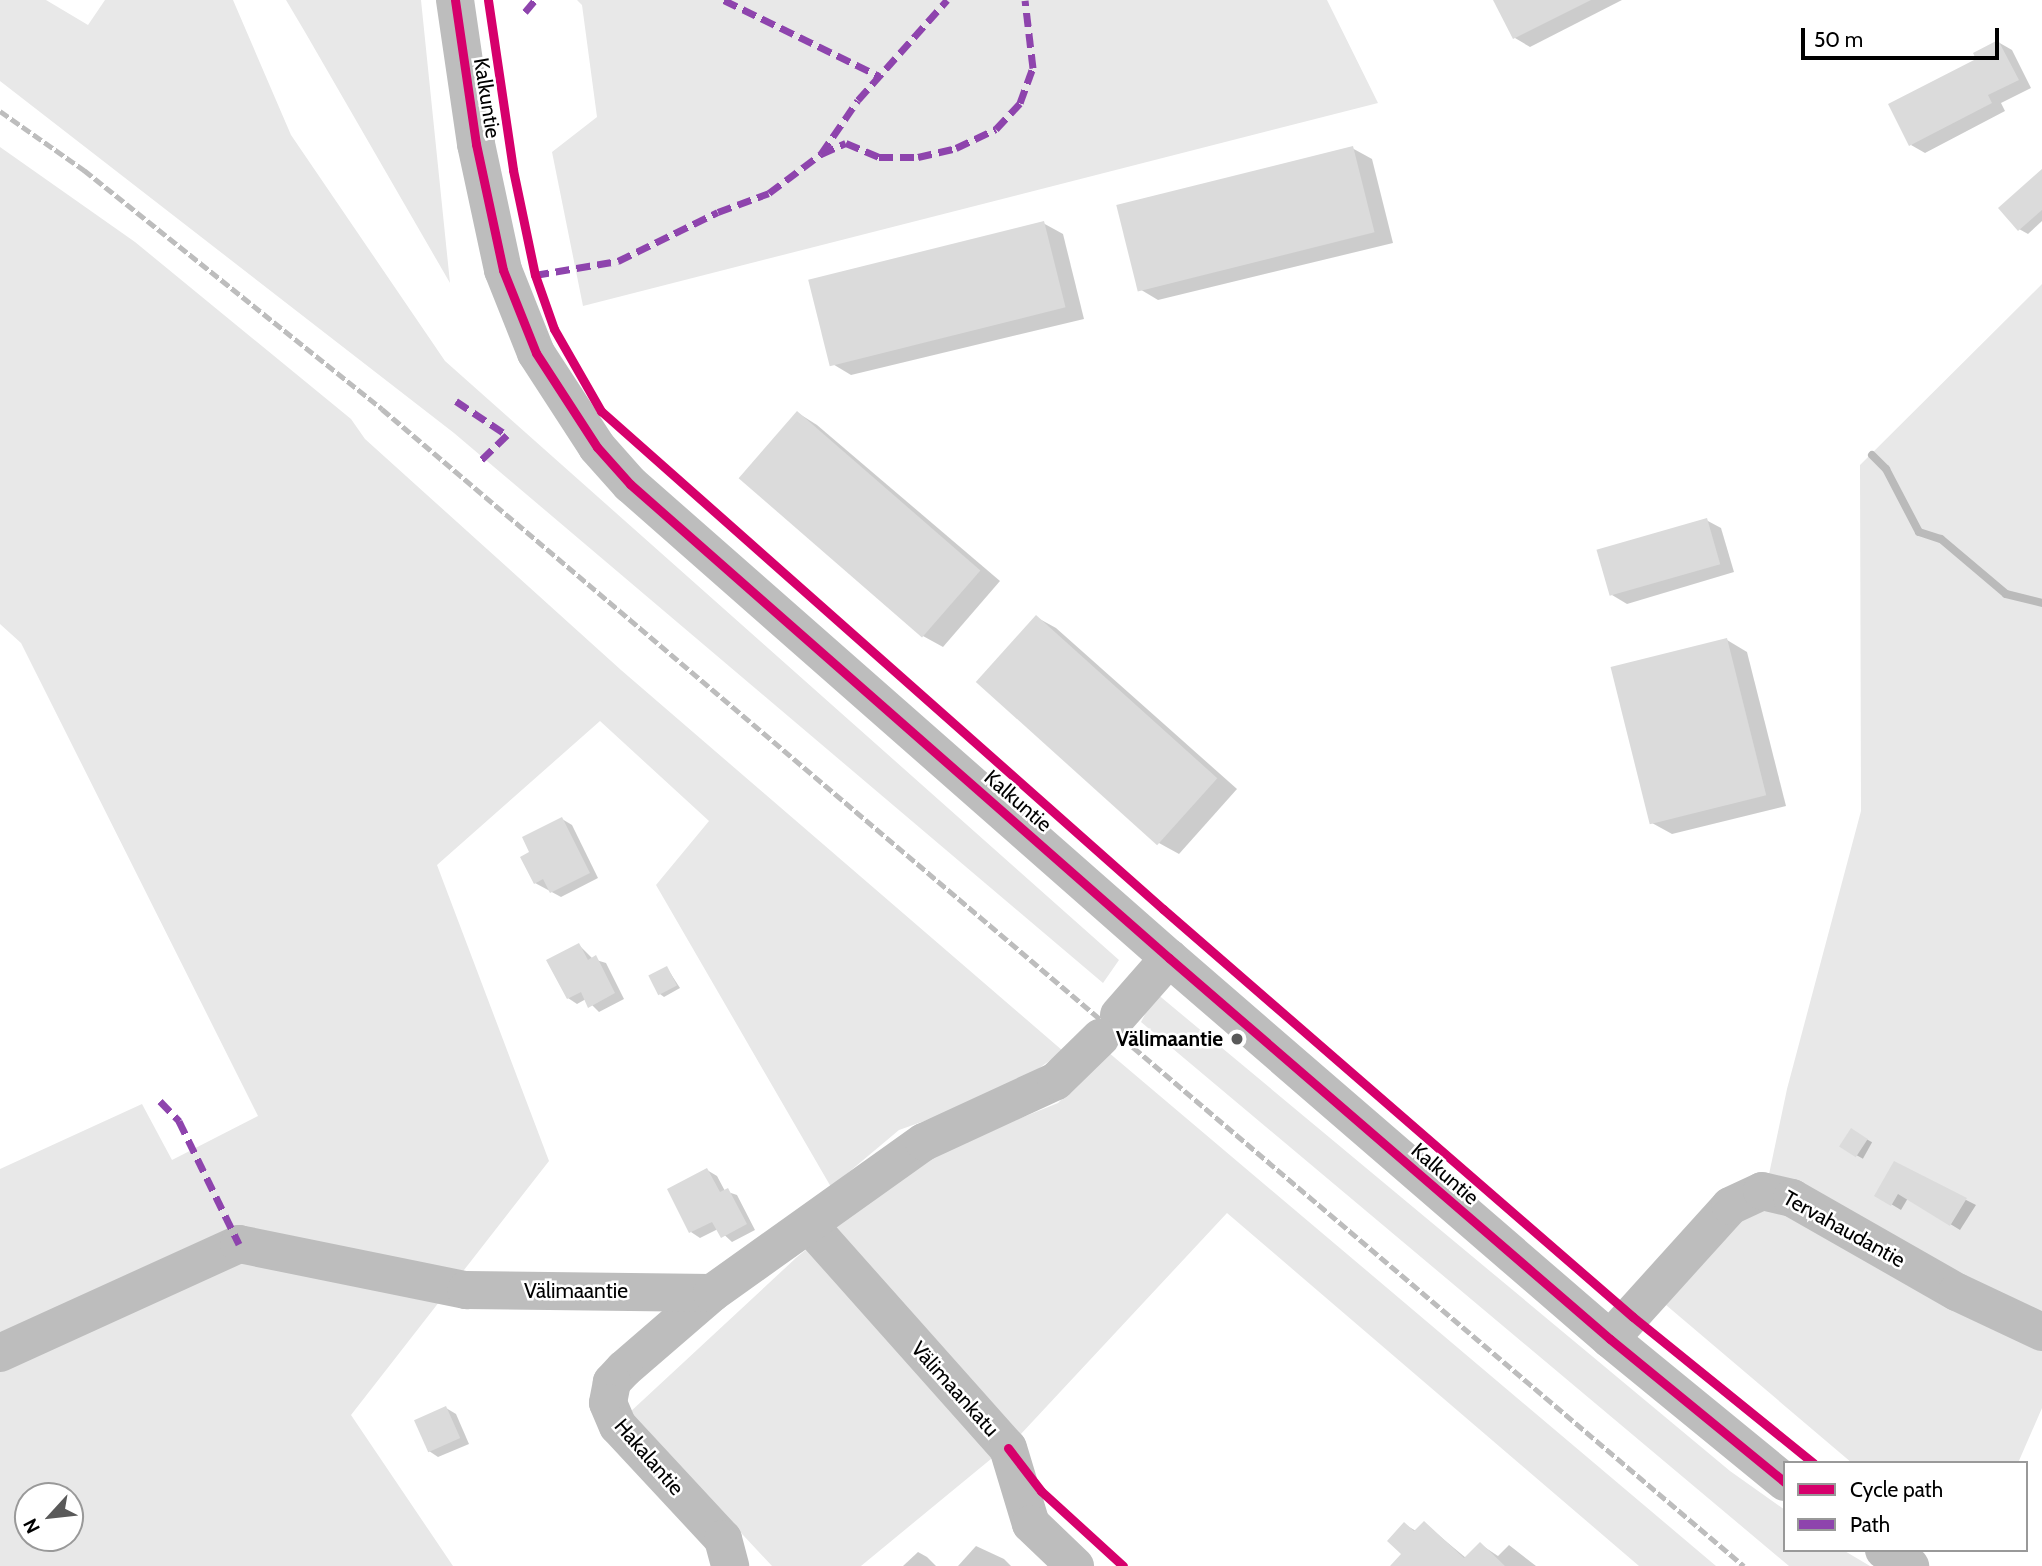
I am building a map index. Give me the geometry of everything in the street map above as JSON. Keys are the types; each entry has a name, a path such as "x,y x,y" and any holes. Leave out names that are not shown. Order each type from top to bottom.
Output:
{"street":[{"name":"Kalkuntie","path":"455,0 476,144 503,270 536,353 597,447 630,484 1169,958 1610,1339 1783,1480"},
{"path":"712,1293 810,1226 881,1169 924,1142 1056,1082 1109,1027 1169,958"},
{"name":"Tervahaudantie","path":"1610,1339 1730,1206 1762,1191 1792,1198 1957,1292 2036,1325"},
{"name":"Välimaankatu","path":"810,1226 1008,1448 1031,1524 1075,1566"},
{"name":"Välimaantie","path":"0,1353 239,1244 466,1290 712,1293"},
{"name":"Hakalantie","path":"712,1293 624,1369 612,1382 608,1404 618,1426 723,1539 730,1566"},
{"path":"1887,1552 1910,1566"}],"shaded area":[{"path":"0,0 46,0 88,25 105,0 233,0 291,135 445,361 1119,960 1103,983 454,433 0,81"},
{"path":"286,0 421,0 450,283 305,32"},
{"path":"577,0 1327,0 1378,103 583,306 552,152 597,117 582,5"},
{"path":"0,147 135,242 351,419 365,439 621,670 1063,1051 1006,1092 899,1130 831,1187 656,885 709,821 600,721 437,865 549,1161 351,1415 453,1566 0,1566 0,1169 142,1104 172,1160 258,1116 21,643 0,624"},
{"path":"2042,284 2042,1408 2019,1461 1850,1461 1666,1305 1744,1208 1764,1198 1787,1089 1861,811 1860,465"},
{"path":"1156,993 1730,1471 1783,1509 1783,1552 1846,1552 1870,1566 1789,1566 1141,1022"},
{"path":"1108,1052 1716,1566 1639,1566 1227,1213 1020,1435 861,1566 772,1566 629,1413 797,1257 919,1159 1058,1103"}],"building":[{"path":"1493,0 1591,0 1513,39"},
{"path":"1998,40 2019,80 1988,95 1992,103 1909,146 1888,104 1976,59 1973,53"},
{"path":"1353,146 1375,232 1138,291 1116,205"},
{"path":"2042,169 2042,210 2018,231 1998,208"},
{"path":"1044,221 1066,307 830,366 808,280"},
{"path":"797,411 980,570 922,638 739,478"},
{"path":"1707,518 1720,564 1610,596 1596,550"},
{"path":"1036,615 1217,778 1157,845 976,682"},
{"path":"1727,638 1766,795 1650,824 1611,667"},
{"path":"562,817 590,873 550,893 543,879 534,884 520,857 529,852 522,837"},
{"path":"579,943 588,960 596,955 615,993 588,1008 581,992 567,999 546,960"},
{"path":"667,966 677,986 658,995 648,976"},
{"path":"1851,1128 1868,1139 1856,1157 1839,1146"},
{"path":"1894,1161 1967,1198 1950,1226 1898,1194 1891,1206 1874,1196"},
{"path":"707,1168 720,1192 728,1188 747,1224 721,1238 712,1222 689,1233 667,1189"},
{"path":"446,1406 460,1438 428,1452 414,1420"},
{"path":"1424,1521 1464,1558 1480,1542 1505,1566 1390,1566 1401,1554 1387,1541 1404,1522 1414,1531"}],"waterway":[{"path":"1872,455 1886,469 1919,532 1941,539 2006,594 2042,603"}],"railway":[{"path":"0,111 84,170 382,409 1744,1566"}],"marked path":[{"path":"525,12 535,0"},
{"path":"724,0 879,76"},
{"path":"535,275 618,261 718,212 769,193 821,154 858,100 947,0"},
{"path":"821,154 846,143 879,157 918,157 956,148 996,129 1020,103 1033,68 1025,0"},
{"path":"456,401 507,435 480,461"},
{"path":"160,1101 179,1121 239,1244"}],"cycle path":[{"path":"455,0 476,144 503,270 536,353 597,447 630,484 1169,958 1610,1339 1783,1480"},
{"path":"488,0 513,170 535,275 554,329 601,411 1163,909 1633,1317 1811,1461"},
{"path":"1008,1448 1041,1491 1123,1566"}],"place":[{"name":"Välimaantie","path":"1237,1039"}]}
